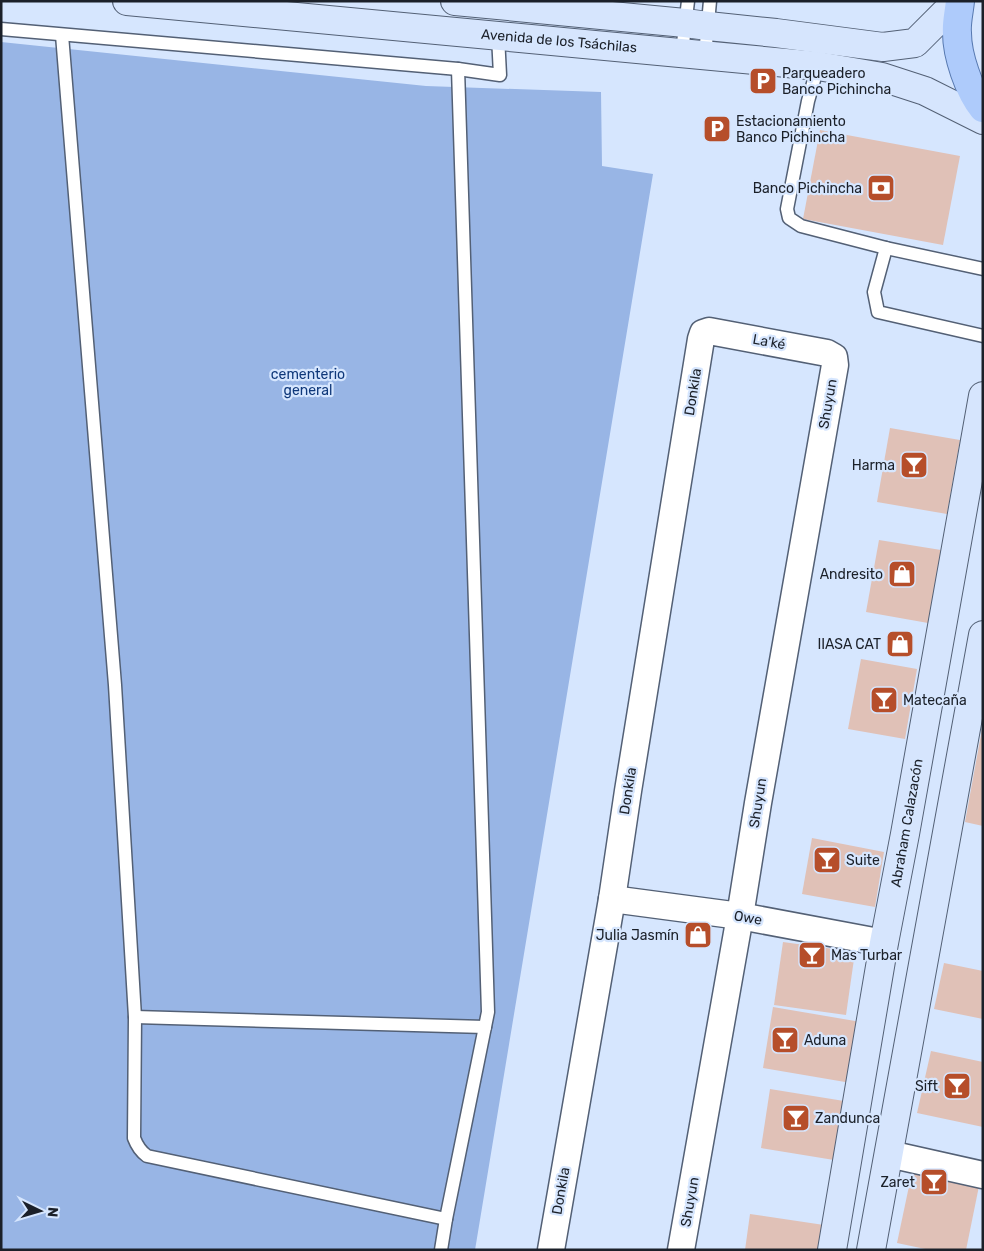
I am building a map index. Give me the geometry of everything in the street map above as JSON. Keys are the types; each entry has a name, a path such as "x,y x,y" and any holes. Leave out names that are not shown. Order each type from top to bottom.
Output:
{"main road":[{"name":"Avenida de los Tsáchilas","path":"126,1 818,66 882,77 925,91 983,120"},
{"path":"455,1 698,13 785,34 883,47 915,43 958,1"},
{"path":"958,1 957,33 963,69 978,102 983,108"},
{"name":"Abraham Calazacón","path":"832,1250 884,942 909,814 983,396"},
{"path":"871,1250 983,635"}],"street":[{"name":"La'ké","path":"703,333 709,331 827,353 834,357"},
{"name":"Donkila","path":"551,1250 612,899 631,771 703,333"},
{"name":"Shuyun","path":"681,1250 835,365 834,357"},
{"name":"Owe","path":"612,899 740,916 884,942"},
{"path":"889,1154 983,1175"}],"lane":[{"path":"694,54 698,13"},
{"path":"694,54 698,13"},
{"path":"1,30 458,69 500,75 498,36"},
{"path":"62,35 115,685 135,1017 134,1138 141,1152 147,1156 446,1219"},
{"path":"818,66 808,101 787,208 789,218 801,226 886,248 983,269"},
{"path":"441,1250 488,1012 458,69"},
{"path":"886,248 874,292 878,312 983,336"},
{"path":"135,1017 486,1027"}],"green space":[{"name":"cementerio general","path":"1,42 426,86 601,92 602,166 653,174 475,1250 1,1250"}],"building":[{"name":"Banco Pichincha","path":"820,130 960,156 943,245 803,219"},
{"path":"890,428 960,440 947,514 877,502"},
{"path":"879,540 941,550 928,623 866,612"},
{"path":"861,659 917,669 905,739 848,729"},
{"path":"983,729 983,826 965,822"},
{"path":"812,838 884,852 875,907 802,894"},
{"path":"783,942 855,952 846,1015 774,1005"},
{"path":"944,963 983,971 983,1019 934,1009"},
{"path":"773,1007 861,1022 851,1083 763,1068"},
{"path":"931,1051 983,1062 983,1127 917,1113"},
{"path":"770,1089 844,1101 834,1160 761,1148"},
{"path":"912,1172 979,1186 966,1250 930,1250 897,1243"},
{"path":"750,1214 824,1225 820,1250 745,1250"}],"place":[{"name":"Parqueadero Banco Pichincha","path":"763,81"},
{"name":"Estacionamiento Banco Pichincha","path":"717,129"},
{"name":"Banco Pichincha","path":"881,188"},
{"name":"Harma","path":"914,465"},
{"name":"Andresito","path":"902,574"},
{"name":"IIASA CAT","path":"900,644"},
{"name":"Matecaña","path":"884,700"},
{"name":"Suite","path":"827,860"},
{"name":"Julia Jasmín","path":"698,935"},
{"name":"Mas Turbar","path":"812,955"},
{"name":"Aduna","path":"785,1040"},
{"name":"Sift","path":"957,1086"},
{"name":"Zandunca","path":"796,1118"},
{"name":"Zaret","path":"934,1182"}]}
